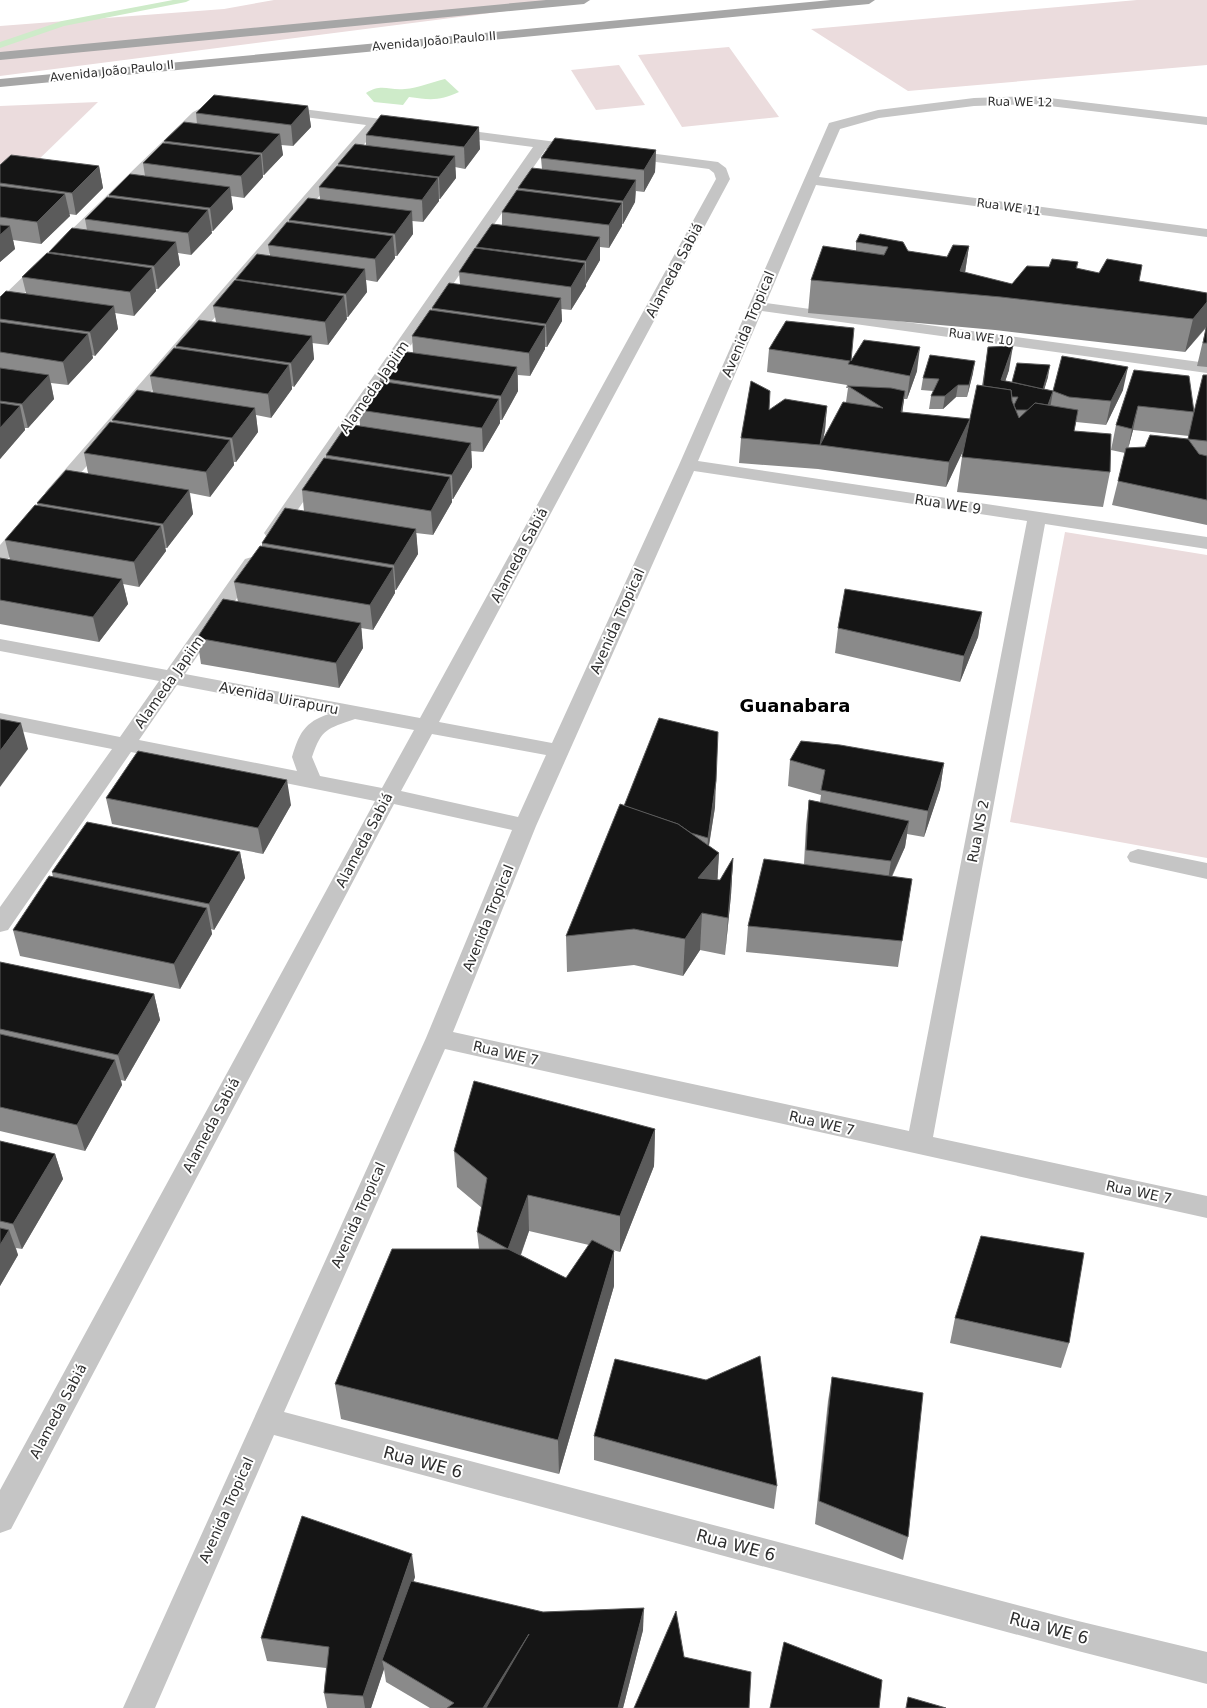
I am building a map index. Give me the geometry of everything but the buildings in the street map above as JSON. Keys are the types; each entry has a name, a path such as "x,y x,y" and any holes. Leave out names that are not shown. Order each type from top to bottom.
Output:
{"main road":[{"name":"Avenida João Paulo II","path":"0,56 584,0"},
{"name":"Avenida João Paulo II","path":"0,83 868,0"}],"street":[{"name":"Rua WE 12","path":"834,126 878,114 974,102 1005,100 1033,100 1207,121"},
{"path":"0,308 198,115 215,108 236,106"},
{"path":"267,108 416,127"},
{"path":"47,502 376,122"},
{"name":"Avenida Tropical","path":"139,1708 266,1420 438,1038 525,826 688,465 834,126"},
{"path":"439,130 596,151"},
{"name":"Alameda Japiim","path":"0,924 542,144"},
{"name":"Alameda Sabiá","path":"0,1519 388,796 723,179 721,171 713,165 612,153"},
{"name":"Rua WE 11","path":"811,180 1207,233"},
{"name":"Rua WE 10","path":"756,306 1207,368"},
{"name":"Rua WE 9","path":"688,465 1207,543"},
{"path":"0,556 37,514"},
{"name":"Rua NS 2","path":"919,1145 1037,518"},
{"name":"Avenida Uirapuru","path":"0,645 559,751"},
{"path":"312,782 302,757 309,736 323,724 354,712"},
{"path":"0,720 388,796 525,826"},
{"path":"1138,857 1207,870"},
{"name":"Rua WE 7","path":"438,1038 919,1145 1207,1207"},
{"name":"Rua WE 6","path":"266,1420 1078,1636 1207,1668"}],"shaded area":[{"path":"274,0 591,0 0,76 0,26 224,9"},
{"path":"1137,0 1207,0 1207,65 908,91 811,29"},
{"path":"729,47 779,117 682,127 638,55"},
{"path":"619,65 645,105 596,110 571,70"},
{"path":"445,79 459,92 435,99 409,97 403,105 374,102 366,93 377,88 410,88"},
{"path":"98,102 34,164 0,188 0,106"},
{"path":"1065,532 1207,555 1207,858 1010,822"}],"waterway":[{"path":"0,45 62,24 186,0"}],"district":[{"name":"Guanabara","path":"795,706"}]}
